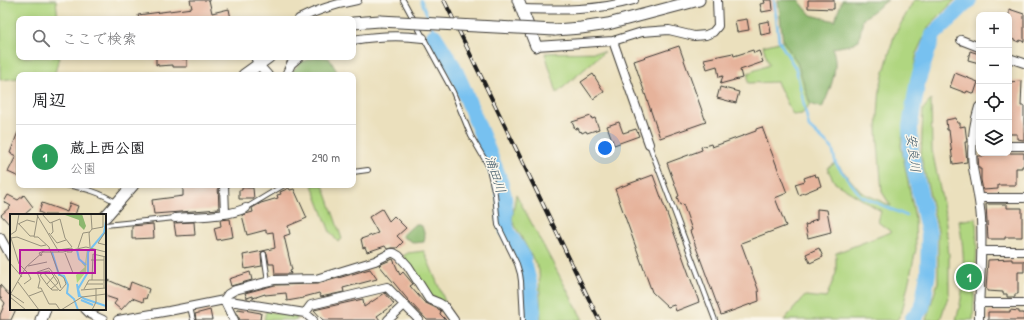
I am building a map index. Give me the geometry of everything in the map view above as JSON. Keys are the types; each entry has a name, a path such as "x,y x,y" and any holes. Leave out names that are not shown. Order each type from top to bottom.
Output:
{"street":[{"path":"305,16 337,3 357,0"},
{"path":"634,0 614,6 589,9 520,4 536,46 613,41 642,32 670,30 694,36 706,35 713,32 718,26 717,0"},
{"path":"356,23 380,21 556,30 608,24 699,0"},
{"path":"356,39 374,36 409,36 424,38"},
{"path":"961,40 976,46"},
{"path":"613,41 649,144"},
{"path":"1012,59 1024,63"},
{"path":"247,72 257,60 266,72"},
{"path":"287,72 291,64 296,60"},
{"path":"976,117 976,146 973,167 979,198 982,251 979,320"},
{"path":"1012,146 1024,146"},
{"path":"106,216 130,188"},
{"path":"224,188 225,214"},
{"path":"979,198 1024,198"},
{"path":"175,218 225,214 246,208"},
{"path":"0,238 10,255"},
{"path":"982,251 1024,251"},
{"path":"224,300 228,294 235,290 268,281 316,279 374,261 394,253 399,256 408,266 429,299 444,306 454,320"},
{"path":"118,320 224,300 307,317 311,305 387,287 419,320"},
{"path":"224,300 234,320"},
{"path":"979,303 1024,303"},
{"path":"388,320 404,305"},
{"path":"41,320 45,310"},
{"path":"86,310 90,314 103,320"}],"lane":[{"path":"403,0 453,92 471,136 488,165 495,194 498,224 517,264 521,281 523,320"},
{"path":"649,144 715,320"},
{"path":"356,172 368,170"},
{"path":"82,188 108,197 117,203"},
{"path":"246,208 279,188"},
{"path":"106,225 175,218"},
{"path":"264,254 268,281"},
{"path":"190,306 193,320"}],"green space":[{"path":"0,0 56,0 58,16 16,16 16,60 58,60 55,72 16,72 16,78 0,80"},
{"path":"778,0 800,0 811,15 835,21 842,0 888,0 863,19 859,40 850,45 833,48 835,67 833,79 822,108 810,104 797,62 783,41"},
{"path":"914,0 955,0 929,26 917,52 901,145 915,218 916,249 902,312 897,320 784,320 805,296 826,298 836,273 836,253 891,232 878,222 881,211 835,183 827,168 836,163 861,192 891,206 882,192 877,130 880,87 894,36"},
{"path":"783,41 797,62 810,104 802,114 793,115 777,82 748,83 748,73 769,65 763,46"},
{"path":"604,52 557,93 545,53"},
{"path":"307,60 330,60 337,72 293,72 293,70 301,62"},
{"path":"931,100 932,150 945,214 949,256 949,294 940,320 926,320 938,282 938,231 921,157 923,109"},
{"path":"313,188 324,188 342,239 338,242 330,232"},
{"path":"516,194 583,320 541,320 539,270 512,220"},
{"path":"976,218 977,245 973,320 956,320 962,296 964,271 959,221"},
{"path":"415,224 422,226 425,236 424,242 414,243 402,236"},
{"path":"424,251 446,304 430,296 403,256 408,253"},
{"path":"266,311 296,316 297,320 264,320"}],"building":[{"path":"190,0 209,0 212,13 229,9 230,16 138,15 192,8"},
{"path":"764,0 772,0 773,10 762,12 760,4 765,3"},
{"path":"808,0 834,0 834,9 808,8"},
{"path":"1009,9 1024,14 1024,42 1012,39 1012,12 1009,12"},
{"path":"747,19 749,30 737,32 735,21"},
{"path":"769,21 771,33 761,35 759,23"},
{"path":"679,46 706,122 660,138 634,61"},
{"path":"753,50 754,53 759,51 763,62 740,70 742,78 720,84 723,76 719,77 717,66 707,69 704,59 733,53 734,56"},
{"path":"970,51 976,53 976,62 968,60"},
{"path":"156,60 187,60 187,67 156,65"},
{"path":"955,73 976,81 974,94 967,91 966,93 950,87"},
{"path":"593,74 604,92 593,99 581,82"},
{"path":"1022,81 1021,106 1024,106 1024,140 1017,139 1017,134 1012,134 1012,82"},
{"path":"720,87 739,92 736,103 717,98"},
{"path":"591,116 592,119 595,118 599,129 582,133 578,128 575,129 572,122"},
{"path":"956,118 957,123 960,123 960,127 965,126 967,162 953,164 949,130 947,130 946,120"},
{"path":"619,122 623,133 636,129 639,136 614,145 607,126"},
{"path":"762,127 787,193 775,198 786,226 741,243 758,289 759,301 721,315 690,231 692,230 683,204 680,205 677,197 679,196 667,163 702,150 701,147 711,144 712,147 756,131 756,129"},
{"path":"16,137 16,156 10,153"},
{"path":"1012,153 1024,153 1024,166 1022,166 1022,168 1016,168 1016,185 998,185 998,189 983,190 978,156 1012,156"},
{"path":"16,156 16,176 8,172"},
{"path":"815,174 816,177 818,176 821,186 799,195 795,184 805,181 804,178"},
{"path":"653,175 699,302 676,311 674,305 668,307 652,292 615,189"},
{"path":"183,188 218,188 219,209 154,214 152,200 183,196"},
{"path":"242,188 253,188 254,199 239,199 239,190 242,190"},
{"path":"289,188 290,190 294,189 307,218 288,226 290,234 284,236 292,270 290,271 291,274 275,274 274,264 269,264 267,253 263,251 275,248 273,232 266,233 266,230 247,235 242,215 253,212 252,208 261,203 278,198 277,195 281,194 280,192"},
{"path":"8,195 18,200 24,195 33,207 25,214 10,214 10,225 1,215 11,206 4,202"},
{"path":"42,203 67,212 70,203 78,206 75,214 43,214 39,212"},
{"path":"986,204 1007,204 1007,208 1022,208 1022,237 988,239"},
{"path":"382,209 389,221 394,216 406,228 397,236 403,242 397,248 387,249 385,246 367,252 365,247 363,248 361,239 378,233 369,217"},
{"path":"817,209 827,210 831,232 808,238 805,225 817,219"},
{"path":"230,219 233,237 217,240 214,228 221,226 220,220"},
{"path":"194,222 195,235 176,236 174,223"},
{"path":"153,224 154,238 132,239 132,226"},
{"path":"819,248 823,257 810,263 806,254"},
{"path":"263,251 261,254 262,266 245,269 243,255"},
{"path":"393,259 400,275 403,272 413,284 410,286 424,302 440,310 440,314 446,320 427,320 409,301 379,265"},
{"path":"1012,259 1012,261 1024,261 1024,272 1018,272 1018,294 1015,294 1015,297 1007,297 1007,294 1003,294 1003,292 987,291 988,260"},
{"path":"370,269 377,279 343,288 344,292 321,297 319,293 304,298 287,301 286,293 265,294 253,298 253,296 247,298 245,293 275,285 317,284"},
{"path":"250,272 252,280 231,286 229,279"},
{"path":"108,280 129,289 131,282 149,289 146,299 144,298 143,302 132,298 121,310 114,304 117,300 106,296 106,285"},
{"path":"0,285 9,295 10,292 10,310 16,310 11,320 0,320 0,315 5,303 0,297"},
{"path":"385,293 394,304 377,316 380,320 323,320 314,310 363,299 364,307"},
{"path":"238,309 261,313 260,320 240,320 237,314"},
{"path":"210,310 212,320 196,320 195,314"},
{"path":"1010,310 1024,313 1024,320 988,320 988,312 1010,312"}],"waterway":[{"path":"421,0 429,20"},
{"path":"774,0 779,41 796,69 809,127 832,148 836,164 861,196 907,216"},
{"name":"安良川","path":"912,320 922,307 928,273 929,234 911,154 910,126 918,80 933,35 969,0"},
{"path":"432,26 434,36"},
{"name":"浦田川","path":"434,36 453,66 499,178 504,196 504,221 508,233 522,255 530,286 533,311 532,320"}],"railway":[{"path":"444,0 599,320"}],"place":[{"name":"蔵上西公園","path":"969,277"}]}
